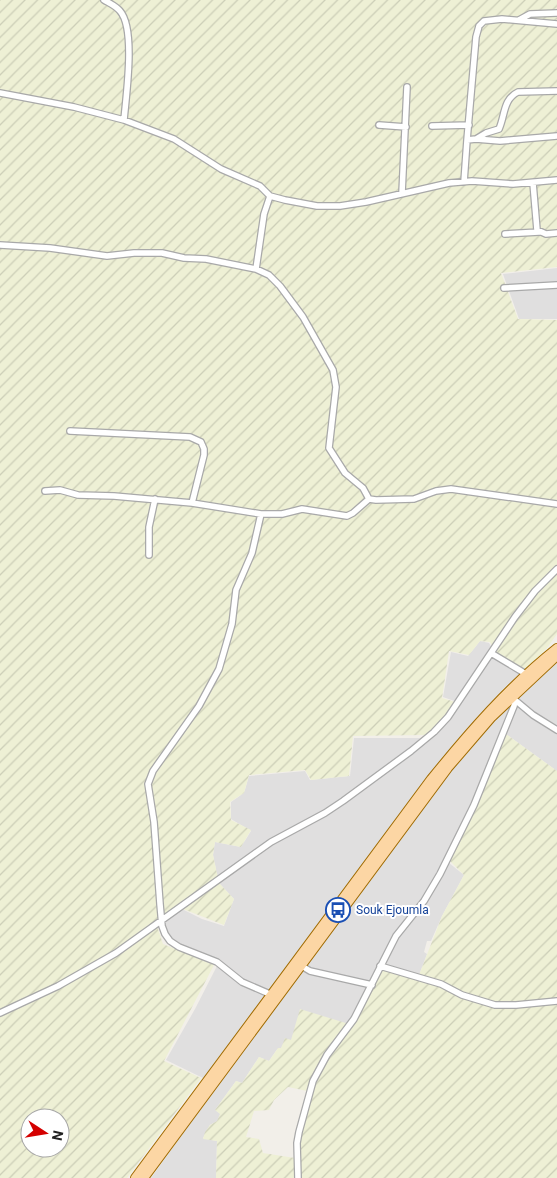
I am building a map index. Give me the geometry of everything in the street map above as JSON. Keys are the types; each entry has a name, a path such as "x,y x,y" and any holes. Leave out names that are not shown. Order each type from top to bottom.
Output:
{"main road":[{"path":"510,697 526,674 557,648"},
{"path":"135,1178 173,1133 299,965 466,735 557,656"},
{"path":"240,1043 272,995 299,965"},
{"path":"144,1178 173,1133"}],"street":[{"path":"104,0 120,11 126,25 130,51 124,120"},
{"path":"519,20 530,14 557,13"},
{"path":"464,182 474,53 479,26 489,19 557,24"},
{"path":"402,193 408,87"},
{"path":"476,139 486,133 499,129 507,104 513,94 518,92 557,91"},
{"path":"0,93 74,107 124,120 174,139 221,169 260,186 270,196 317,206 340,206 366,202 449,183 532,183 557,180"},
{"path":"432,126 468,125"},
{"path":"379,126 406,127"},
{"path":"467,140 490,141 557,136"},
{"path":"532,183 536,227 539,232"},
{"path":"256,269 264,214 270,196"},
{"path":"505,234 557,233"},
{"path":"0,244 50,248 107,256 134,253 162,253 256,269 269,275 280,286 303,317 329,361 335,375 336,387 329,448 345,473 363,488 369,499"},
{"path":"504,288 557,285"},
{"path":"70,431 190,437 201,442 204,455 192,503"},
{"path":"45,491 60,490 78,495 155,499 261,514 282,514 302,509 347,516 369,499 414,499 436,491 451,490 557,504"},
{"path":"149,554 149,527 155,499"},
{"path":"261,514 252,553 236,590 232,624 219,669 199,706 153,771 148,784 155,831 163,930 170,941 179,947 217,962 242,982 272,995"},
{"path":"0,1013 36,998 101,962 154,927 271,842 326,813 411,751 434,732 448,716 527,601 557,569"},
{"path":"491,653 526,674"},
{"path":"510,697 533,715 557,730"},
{"path":"298,1178 297,1143 313,1081 327,1055 354,1019 390,946 403,926 424,901 466,824 510,720 510,697"},
{"path":"154,927 163,930"},
{"path":"299,965 310,971 372,985"},
{"path":"380,966 441,984 469,997 495,1005 557,1001"}],"shaded area":[{"path":"557,268 557,319 519,319 503,274"},
{"path":"480,641 489,643 500,662 537,677 557,662 557,771 506,734 497,738 471,807 444,859 464,875 431,941 427,941 424,952 427,954 419,975 380,963 349,1024 291,1040 281,1048 278,1048 269,1061 259,1057 242,1083 236,1081 215,1110 221,1114 217,1121 210,1125 203,1138 217,1141 216,1178 151,1178 215,1089 203,1078 166,1060 218,964 178,945 168,936 163,924 182,909 202,919 224,926 234,899 219,883 213,855 215,842 241,847 251,831 231,819 231,802 244,793 249,776 305,771 310,780 350,776 354,738 420,738 438,730 460,703 443,697 451,652 468,656"}],"green space":[{"path":"0,0 557,0 557,267 501,273 518,319 557,320 557,634 547,648 524,671 497,655 490,642 480,641 469,655 449,651 442,698 455,702 441,722 426,735 353,736 349,776 311,780 305,770 249,775 244,793 230,802 231,820 251,830 241,847 215,842 213,855 219,883 234,899 224,925 183,909 157,926 163,944 214,965 164,1061 201,1078 127,1178 0,1178"},
{"path":"506,734 557,771 557,1178 300,1178 300,1142 306,1109 317,1076 328,1057 358,1017 381,971 386,970 419,975 442,916 464,875 449,860 484,788"},
{"path":"300,1009 349,1024 315,1071 307,1091 288,1087 274,1100 269,1110 254,1111 246,1137 259,1139 263,1153 295,1158 295,1178 216,1178 217,1141 203,1139 205,1132 210,1125 217,1121 220,1114 215,1110 236,1081 242,1083 259,1057 269,1061 278,1048 281,1048 285,1038 291,1040"}],"place":[{"name":"Souk Ejoumla","path":"338,910"}]}
